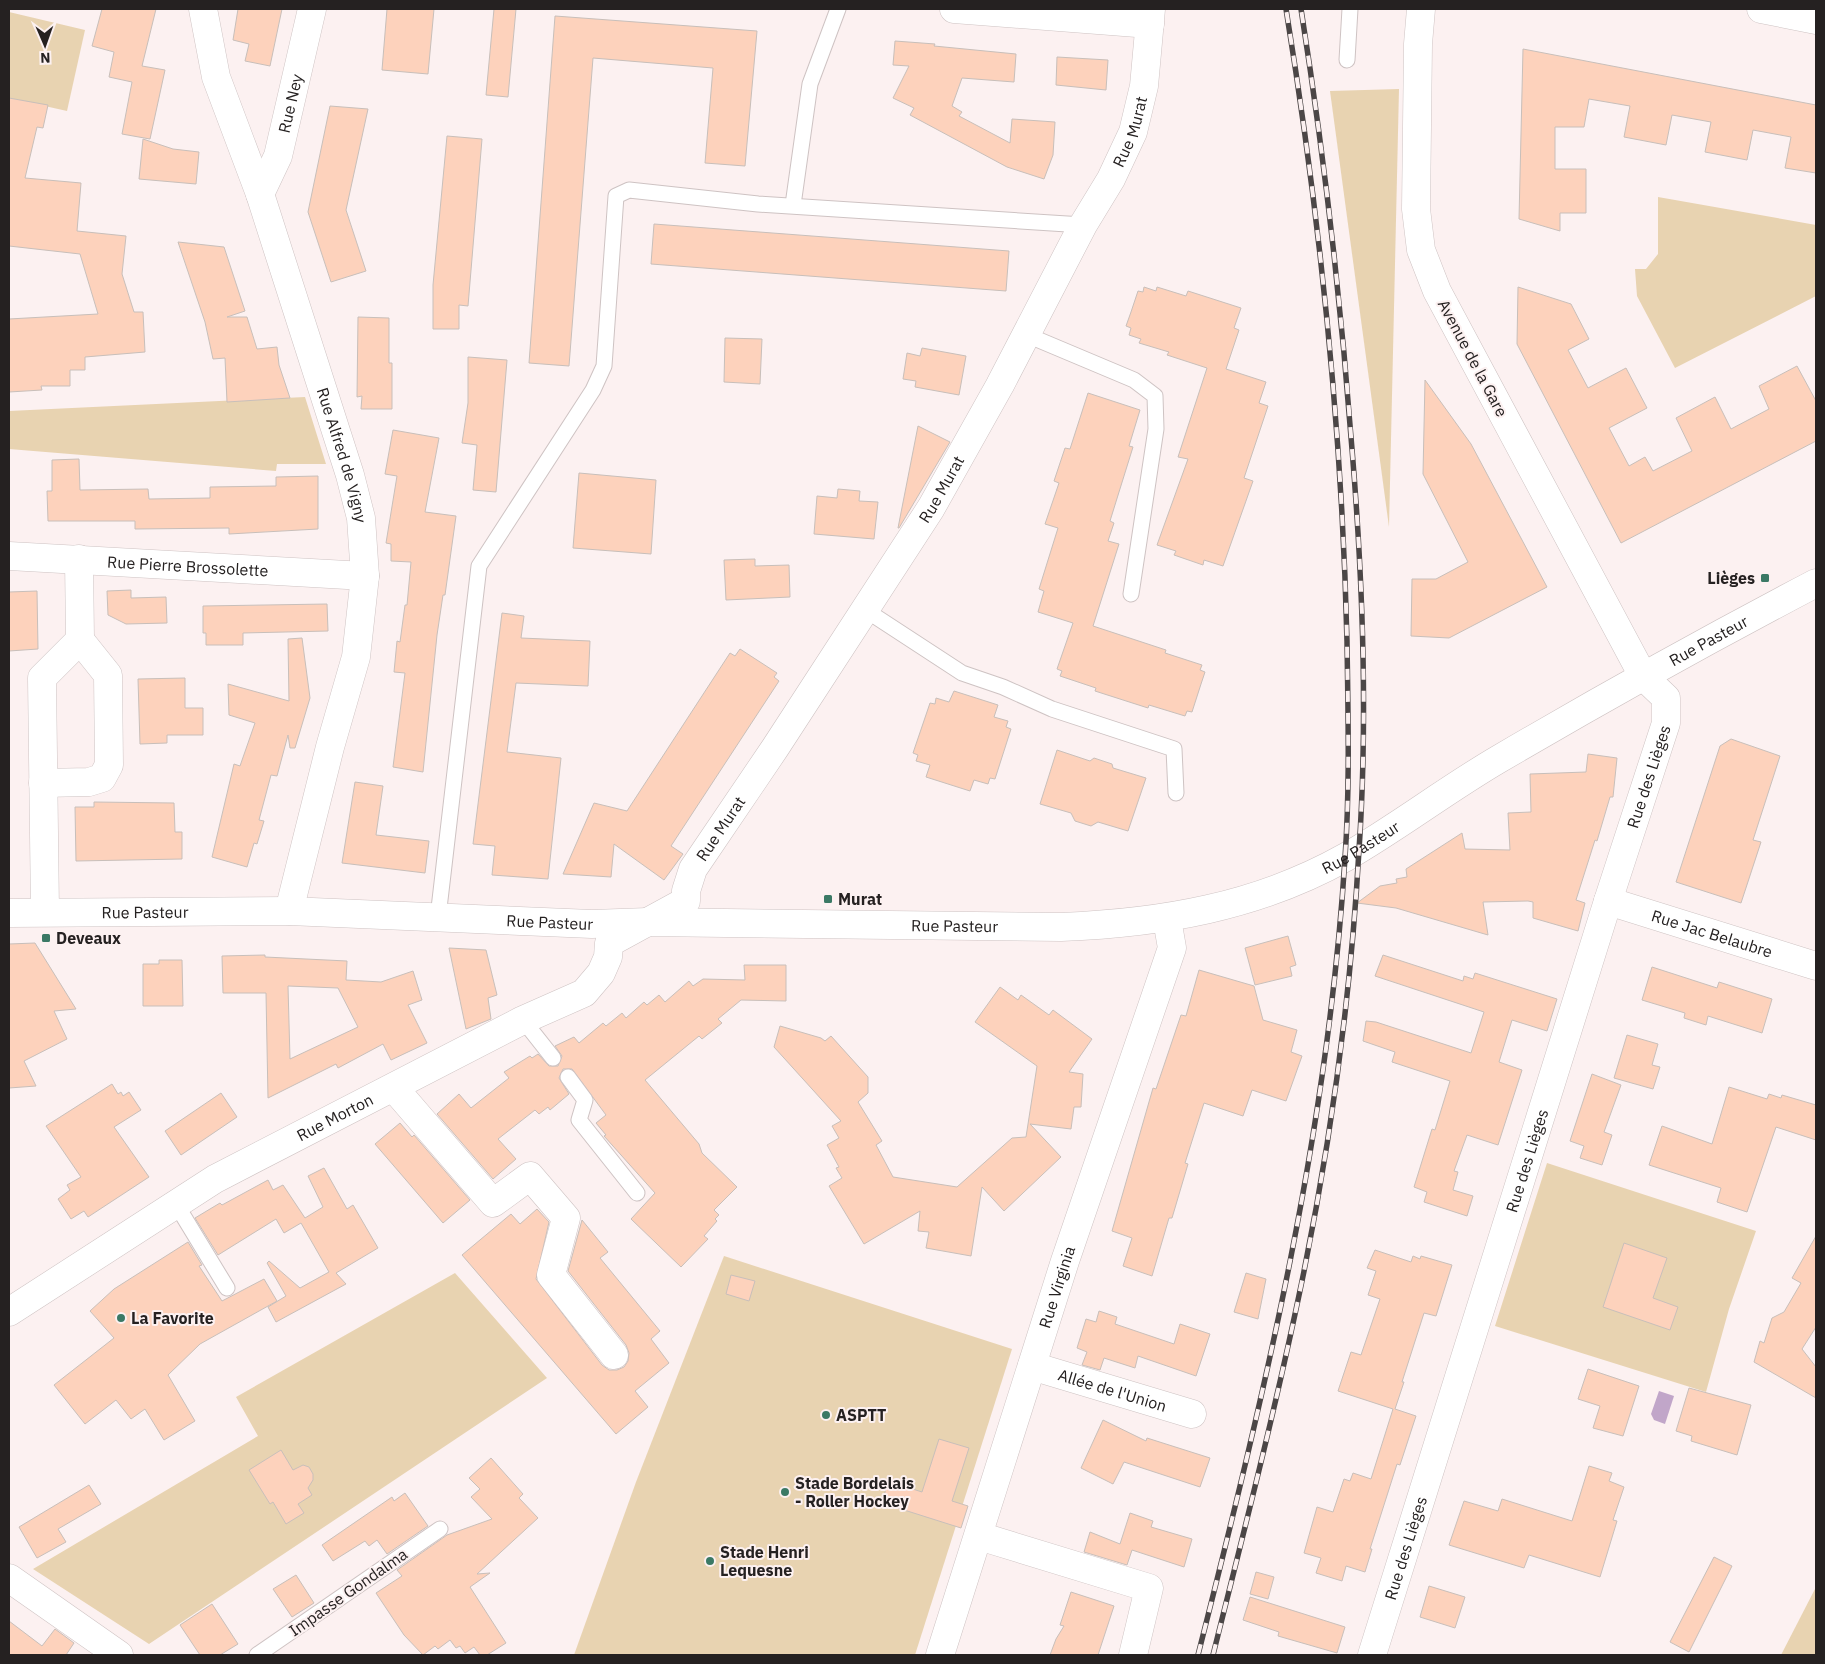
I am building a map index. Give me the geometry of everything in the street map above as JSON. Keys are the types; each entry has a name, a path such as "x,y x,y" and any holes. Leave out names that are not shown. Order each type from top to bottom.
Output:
{"street":[{"name":"Rue Alfred de Vigny","path":"203,9 216,77 260,194 350,475 361,518 366,576 356,657 330,747 289,911"},
{"name":"Rue Ney","path":"260,194 278,156 312,9"},
{"path":"954,9 1150,17"},
{"name":"Avenue de la Gare","path":"1421,9 1418,44 1416,201 1421,250 1437,292 1643,676"},
{"path":"1761,9 1816,20"},
{"name":"Rue Murat","path":"648,922 686,901 686,890 693,869 775,748 931,508 1084,225 1111,179 1133,132 1144,86 1150,17"},
{"name":"Rue Pierre Brossolette","path":"9,556 366,576"},
{"path":"44,783 89,782 102,778 109,765 108,675 80,640 79,559"},
{"name":"Rue Pasteur","path":"9,913 289,911 592,924 648,922 1062,927 1116,925 1167,919 1232,904 1265,894 1330,865 1496,761 1643,676 1816,583"},
{"path":"45,912 42,678 80,640"},
{"name":"Rue des Lièges","path":"1372,1655 1608,901 1666,723 1666,698 1643,676"},
{"name":"Rue Jac Belaubre","path":"1608,901 1816,966"},
{"name":"Rue Virginia","path":"940,1655 1064,1261 1172,948 1167,919"},
{"name":"Rue Morton","path":"9,1312 215,1179 523,1020 584,993 601,973 608,956 609,943 648,922"},
{"path":"394,1088 493,1203 530,1176 566,1218 551,1275 614,1355"},
{"name":"Allée de l'Union","path":"1032,1366 1192,1414"},
{"path":"979,1536 1149,1588 1133,1655"},
{"path":"9,1578 119,1655"}],"lane":[{"path":"793,205 810,84 838,9"},
{"path":"1347,60 1350,9"},
{"path":"438,917 479,566 593,390 604,366 616,196 629,190 758,204 1084,225"},
{"path":"1026,334 1134,380 1155,396 1156,429 1131,594"},
{"path":"864,609 962,673 1003,687 1052,709 1174,748 1176,793"},
{"path":"523,1020 553,1058"},
{"path":"568,1077 585,1100 579,1120 637,1193"},
{"path":"176,1204 227,1288"},
{"name":"Impasse Gondalma","path":"257,1655 440,1529"}],"shaded area":[{"path":"9,12 85,30 67,111 9,98"},
{"path":"1399,89 1389,527 1330,91"},
{"path":"1658,197 1816,225 1816,296 1675,368 1637,296 1635,269 1646,269 1658,254"},
{"path":"305,397 326,464 277,464 276,471 9,449 9,411"},
{"path":"1547,1163 1756,1231 1729,1309 1706,1392 1495,1326"},
{"name":"ASPTT","path":"724,1256 1012,1349 915,1655 574,1655 636,1482"},
{"path":"455,1273 547,1378 149,1644 33,1569 258,1436 236,1397"},
{"path":"1659,1391 1674,1396 1665,1424 1654,1420 1651,1414"},
{"path":"1816,1587 1816,1655 1781,1655"}],"building":[{"path":"102,9 156,9 142,66 165,70 150,139 122,134 132,82 109,77 114,52 92,46"},
{"path":"238,9 282,9 270,66 245,61 249,44 233,40"},
{"path":"387,9 434,9 428,74 382,70"},
{"path":"494,9 516,9 508,97 486,95"},
{"path":"555,16 757,31 745,166 705,163 713,68 593,58 569,366 529,363"},
{"path":"895,41 1016,54 1014,82 962,78 952,106 962,112 959,116 1010,143 1012,119 1055,122 1053,155 1044,179 1007,167 910,115 914,108 893,98 909,66 893,65"},
{"path":"1523,49 1816,105 1816,173 1785,168 1791,137 1753,130 1747,160 1705,152 1711,122 1672,115 1666,145 1624,137 1630,106 1589,99 1584,127 1555,127 1555,169 1586,169 1586,213 1560,213 1560,231 1519,219"},
{"path":"1057,57 1108,60 1106,90 1056,85"},
{"path":"9,98 48,105 43,128 37,127 25,178 81,183 77,231 126,236 122,274 134,312 143,312 145,352 85,357 85,370 70,370 70,386 41,386 42,390 9,392 9,319 98,314 80,254 9,246"},
{"path":"330,106 368,109 346,210 366,271 331,282 308,212"},
{"path":"447,136 482,139 468,306 459,305 459,329 433,329 433,285"},
{"path":"143,139 173,149 199,152 196,184 139,179"},
{"path":"654,224 1009,251 1006,291 651,264"},
{"path":"178,242 224,247 245,311 227,317 247,317 257,349 277,347 279,365 290,398 227,402 225,358 213,359 205,322"},
{"path":"1144,287 1156,291 1157,287 1186,296 1188,291 1241,308 1234,328 1239,330 1226,369 1266,382 1259,403 1268,406 1244,478 1253,481 1223,566 1204,560 1203,565 1174,555 1176,551 1157,545 1188,459 1178,457 1207,368 1167,355 1169,352 1139,343 1141,339 1129,335 1131,328 1126,326 1138,291 1143,292"},
{"path":"1518,287 1571,304 1589,339 1568,350 1588,388 1626,368 1647,408 1609,428 1629,466 1645,457 1653,471 1692,451 1676,418 1715,397 1731,429 1769,409 1759,386 1797,366 1816,401 1816,441 1621,543 1517,344"},
{"path":"358,317 389,318 389,363 392,363 392,409 361,409 362,396 357,397"},
{"path":"725,338 762,339 760,384 724,382"},
{"path":"922,348 966,356 959,395 915,387 916,381 903,379 907,353 920,356"},
{"path":"468,357 507,360 496,492 473,490 477,445 462,443 468,403"},
{"path":"1425,380 1471,444 1547,587 1449,638 1411,636 1412,579 1436,579 1468,562 1423,474"},
{"path":"1088,393 1140,410 1129,446 1133,447 1110,521 1114,523 1108,541 1119,544 1093,626 1166,650 1165,653 1202,665 1200,670 1205,672 1192,712 1187,711 1185,716 1149,705 1148,708 1095,691 1096,688 1060,676 1062,671 1057,669 1073,623 1038,612 1044,591 1039,589 1058,528 1045,524 1059,483 1054,481 1065,448 1070,449"},
{"path":"918,426 950,442 898,528"},
{"path":"393,430 439,438 425,512 456,516 445,595 443,595 437,635 423,772 393,767 405,673 394,672 397,641 400,642 405,605 407,605 411,562 391,561 391,544 386,543 397,476 385,474"},
{"path":"79,459 80,490 148,489 149,499 210,498 210,487 276,486 276,477 318,476 318,529 229,534 229,528 135,529 135,521 48,521 47,491 52,491 52,460"},
{"path":"579,473 656,480 651,554 573,548"},
{"path":"838,489 860,491 859,501 878,502 874,539 814,534 817,496 837,498"},
{"path":"755,559 755,566 789,565 790,597 726,600 724,560"},
{"path":"131,590 131,598 166,597 167,623 126,624 108,615 107,591"},
{"path":"37,591 38,649 9,651 9,592"},
{"path":"327,604 328,631 243,633 243,645 206,645 206,633 203,633 203,606"},
{"path":"502,613 524,616 521,638 590,641 588,686 516,683 507,752 561,758 548,879 492,875 495,846 473,844"},
{"path":"302,638 310,698 295,748 290,748 288,735 277,776 271,775 259,820 264,821 257,844 254,843 247,867 212,857 234,764 240,766 255,723 229,715 228,684 289,701 288,639"},
{"path":"740,649 777,673 774,677 779,681 671,846 683,854 664,880 614,844 611,877 563,874 594,803 627,811 730,653 735,656"},
{"path":"185,678 185,708 203,708 203,735 167,735 167,743 140,744 138,679"},
{"path":"954,691 998,705 994,717 1008,721 1006,727 1011,729 995,779 990,778 988,784 974,780 970,791 926,777 930,765 916,761 918,755 913,753 930,703 935,704 936,698 949,702"},
{"path":"1731,739 1780,756 1753,840 1761,842 1741,903 1676,882 1720,746"},
{"path":"1057,750 1090,761 1094,758 1112,764 1113,768 1146,778 1128,831 1098,822 1091,826 1075,821 1071,813 1040,804"},
{"path":"1588,754 1617,758 1613,797 1610,797 1576,900 1585,903 1578,931 1533,918 1533,902 1528,901 1483,902 1488,935 1396,908 1357,903 1380,886 1397,883 1396,879 1407,877 1406,869 1462,833 1465,849 1510,850 1508,813 1531,812 1530,774 1586,772"},
{"path":"355,782 383,786 376,835 429,841 425,873 342,863"},
{"path":"94,802 174,803 175,832 182,832 182,859 76,861 75,807 94,807"},
{"path":"1288,936 1296,965 1290,967 1292,976 1255,985 1245,948"},
{"path":"35,943 76,1009 54,1011 67,1039 24,1061 36,1086 9,1088 9,944"},
{"path":"449,948 486,950 497,995 488,998 491,1019 466,1029"},
{"path":"265,955 265,957 347,961 346,980 381,982 413,971 422,1000 408,1005 427,1043 391,1060 383,1044 338,1068 336,1064 268,1098 266,993 223,993 222,956","holes":["288,986 338,988 358,1027 290,1059"]},
{"path":"1383,955 1463,981 1464,976 1473,979 1475,973 1557,999 1547,1031 1512,1020 1499,1062 1522,1070 1498,1145 1467,1135 1454,1171 1458,1172 1453,1190 1473,1196 1467,1216 1424,1202 1427,1192 1414,1187 1432,1129 1435,1130 1450,1081 1392,1062 1395,1052 1363,1041 1366,1021 1376,1022 1471,1053 1484,1012 1375,976"},
{"path":"159,960 182,960 183,1006 143,1006 143,964 159,964"},
{"path":"744,965 786,965 786,1001 741,1000 718,1019 722,1023 702,1039 699,1036 645,1080 699,1144 702,1153 737,1187 714,1210 719,1215 715,1219 717,1221 704,1236 708,1239 681,1267 631,1219 655,1193 604,1136 606,1135 596,1123 606,1115 572,1069 563,1069 559,1078 569,1094 550,1110 548,1107 539,1114 535,1110 498,1139 516,1159 493,1179 437,1114 459,1094 471,1108 509,1078 504,1072 530,1056 532,1058 538,1054 549,1066 558,1066 562,1056 555,1046 574,1037 579,1043 603,1023 606,1026 622,1013 626,1018 644,1002 647,1005 659,995 665,1002 689,981 693,986 703,979 745,980"},
{"path":"1652,967 1717,988 1719,982 1772,999 1762,1033 1708,1016 1706,1025 1684,1018 1685,1013 1642,1000"},
{"path":"1199,970 1254,986 1263,1020 1297,1030 1291,1052 1302,1056 1286,1101 1252,1090 1243,1116 1204,1103 1185,1163 1188,1164 1172,1218 1169,1218 1152,1276 1123,1266 1132,1238 1112,1231 1153,1088 1156,1089 1181,1015 1186,1016"},
{"path":"1000,987 1018,1000 1021,995 1049,1015 1053,1010 1092,1039 1069,1072 1083,1074 1081,1107 1074,1107 1071,1129 1030,1124 1061,1157 1004,1211 982,1187 971,1256 926,1248 929,1232 918,1231 920,1211 864,1244 829,1186 842,1178 836,1168 839,1167 827,1145 839,1138 832,1126 841,1121 774,1047 780,1026 821,1038 825,1041 831,1036 868,1077 868,1093 858,1102 882,1141 876,1145 893,1177 957,1187 1012,1138 1026,1137 1037,1066 975,1022"},
{"path":"1627,1035 1658,1044 1652,1065 1660,1067 1653,1089 1614,1078"},
{"path":"1592,1074 1621,1085 1604,1132 1612,1135 1602,1165 1580,1158 1584,1146 1570,1141"},
{"path":"112,1084 118,1094 121,1092 123,1096 129,1092 141,1110 114,1127 149,1177 88,1217 84,1211 71,1219 58,1199 70,1190 67,1185 81,1177 46,1126"},
{"path":"1729,1087 1767,1099 1769,1094 1781,1098 1782,1095 1816,1105 1816,1140 1776,1127 1747,1212 1717,1202 1721,1188 1649,1165 1662,1126 1712,1144"},
{"path":"221,1093 237,1117 181,1155 165,1131"},
{"path":"400,1123 412,1137 414,1135 470,1200 443,1223 375,1144"},
{"path":"324,1168 347,1209 353,1205 378,1248 336,1273 346,1284 276,1322 268,1307 286,1296 267,1263 269,1261 300,1288 329,1272 301,1223 284,1233 276,1219 218,1255 195,1218 220,1203 222,1205 268,1180 273,1190 283,1185 305,1218 323,1207 308,1176"},
{"path":"537,1209 549,1222 536,1279 602,1365 609,1370 617,1370 624,1367 628,1361 629,1353 626,1345 568,1271 582,1220 608,1252 600,1258 660,1331 651,1339 669,1363 635,1391 648,1407 616,1434 462,1255 511,1214 520,1224"},
{"path":"1816,1236 1816,1327 1802,1349 1816,1367 1816,1398 1754,1362 1760,1341 1764,1343 1772,1318 1784,1312 1801,1283 1792,1278"},
{"path":"188,1242 202,1265 199,1266 222,1301 264,1279 277,1301 200,1344 168,1375 195,1421 164,1440 145,1409 131,1419 116,1400 85,1424 54,1385 114,1338 90,1311 114,1289"},
{"path":"1624,1243 1667,1258 1653,1298 1678,1307 1670,1330 1603,1307"},
{"path":"1375,1250 1411,1262 1413,1256 1420,1259 1421,1256 1452,1265 1436,1316 1424,1313 1402,1382 1404,1382 1395,1409 1416,1416 1400,1465 1397,1464 1370,1549 1372,1549 1365,1572 1346,1566 1342,1581 1316,1573 1321,1558 1304,1553 1317,1507 1333,1512 1344,1479 1350,1481 1353,1473 1371,1479 1393,1409 1338,1391 1351,1352 1361,1355 1380,1299 1368,1295 1376,1271 1367,1268"},
{"path":"1246,1273 1266,1279 1258,1319 1234,1312"},
{"path":"731,1275 755,1281 749,1301 726,1294"},
{"path":"1099,1311 1117,1317 1115,1324 1174,1344 1180,1324 1210,1334 1196,1376 1138,1356 1135,1368 1104,1358 1100,1370 1082,1365 1087,1352 1077,1348 1086,1319 1096,1322"},
{"path":"1588,1369 1639,1386 1623,1436 1593,1428 1600,1406 1578,1399"},
{"path":"1689,1388 1751,1405 1737,1455 1691,1441 1692,1436 1676,1431"},
{"path":"1103,1420 1146,1441 1147,1438 1210,1458 1200,1487 1124,1462 1113,1484 1081,1468"},
{"path":"939,1439 969,1448 952,1501 968,1506 961,1528 882,1503 888,1481 922,1492"},
{"path":"281,1450 293,1470 303,1465 309,1467 313,1474 313,1480 308,1488 312,1495 298,1504 304,1513 286,1524 273,1502 270,1504 249,1470"},
{"path":"491,1458 523,1494 519,1498 538,1518 477,1574 490,1573 470,1587 506,1643 487,1655 480,1655 474,1647 465,1653 460,1646 456,1648 450,1640 438,1649 435,1646 423,1655 404,1635 376,1593 402,1576 397,1570 447,1535 492,1519 471,1497 480,1489 469,1478"},
{"path":"1589,1466 1612,1473 1609,1481 1624,1487 1613,1520 1617,1521 1600,1577 1529,1555 1524,1568 1449,1545 1464,1501 1498,1511 1502,1499 1572,1521"},
{"path":"89,1485 101,1504 58,1529 66,1542 37,1558 19,1527"},
{"path":"405,1493 428,1526 387,1554 377,1540 369,1546 365,1541 333,1561 322,1545 392,1497 394,1501"},
{"path":"1130,1513 1153,1521 1151,1527 1192,1539 1184,1567 1132,1550 1127,1565 1084,1552 1090,1532 1120,1544"},
{"path":"1714,1557 1732,1566 1689,1652 1670,1642"},
{"path":"1256,1572 1274,1577 1268,1599 1250,1594"},
{"path":"296,1575 314,1603 292,1617 273,1589"},
{"path":"1429,1586 1465,1597 1455,1628 1420,1617"},
{"path":"1071,1592 1114,1606 1098,1655 1050,1655 1056,1639 1064,1626 1060,1625"},
{"path":"1250,1597 1345,1627 1337,1653 1278,1636 1279,1632 1243,1620"},
{"path":"212,1604 238,1644 220,1655 200,1655 180,1625"},
{"path":"9,1621 42,1646 55,1629 74,1643 66,1655 9,1655"}],"railway":[{"path":"1198,1655 1247,1458 1290,1260 1309,1161 1337,960 1347,831 1347,641 1340,482 1319,245 1286,9"},
{"path":"1213,1655 1281,1375 1302,1281 1322,1174 1331,1121 1351,958 1362,800 1363,650 1359,549 1352,449 1343,338 1331,228 1301,9"}],"place":[{"name":"Lièges","path":"1765,578"},
{"name":"Murat","path":"828,899"},
{"name":"Deveaux","path":"46,938"},
{"name":"La Favorite","path":"121,1318"},
{"name":"ASPTT","path":"826,1415"},
{"name":"Stade Bordelais - Roller Hockey","path":"785,1492"},
{"name":"Stade Henri Lequesne","path":"710,1561"}]}
